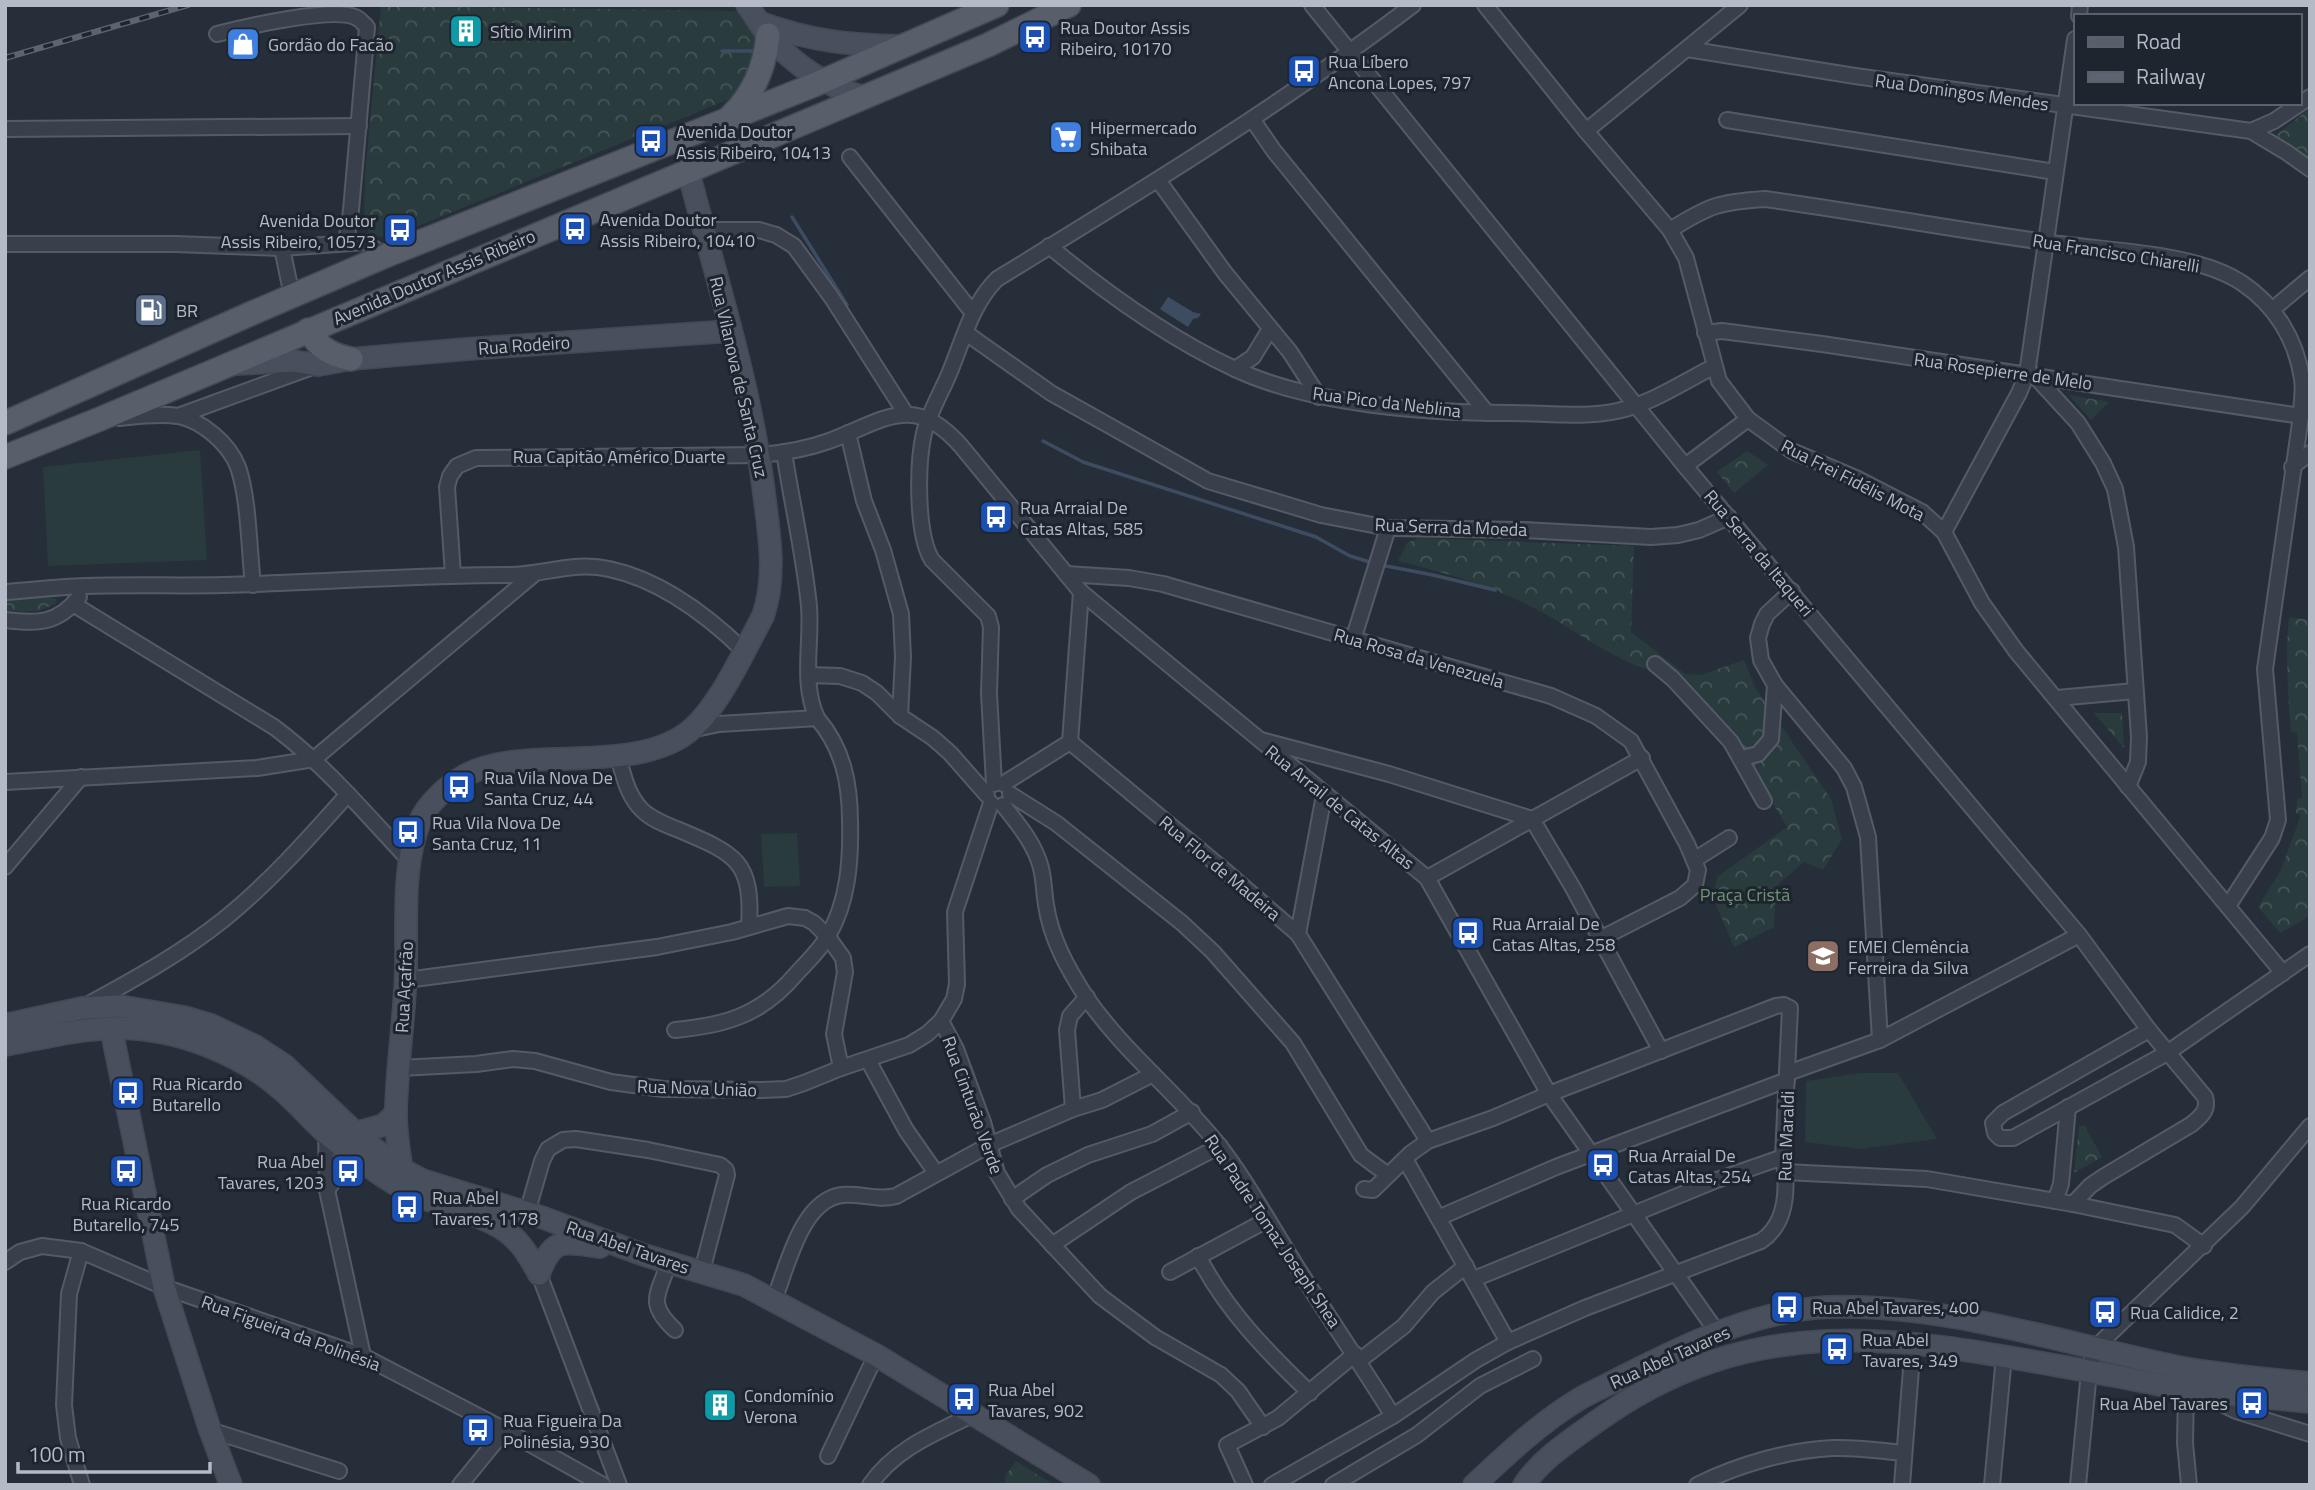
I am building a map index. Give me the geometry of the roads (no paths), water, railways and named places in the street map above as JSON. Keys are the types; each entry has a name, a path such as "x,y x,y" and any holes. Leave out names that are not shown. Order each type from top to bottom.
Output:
{"main road":[{"name":"Avenida Doutor Assis Ribeiro","path":"5,423 385,256 823,81 998,5"},
{"name":"Avenida Doutor Assis Ribeiro","path":"5,457 988,45 1069,5"},
{"path":"727,120 750,95 765,57 757,19"},
{"path":"645,153 672,156 688,170"},
{"path":"308,330 323,349 351,359"}],"street":[{"name":"Rua Serra da Itaqueri","path":"1312,5 1685,466 2079,935 2149,1030 2205,1097 2207,1105 2203,1114 2192,1124 2103,1177 2073,1204"},
{"name":"Rua Cinturão Verde","path":"1264,1427 1238,1391 1221,1376 1155,1337 1090,1287 1012,1199 997,1173 983,1122 956,1049 941,1021 954,999 957,984 956,912 998,794 989,706 991,627 988,617 974,600 940,569 927,551 923,538 921,465 929,420 972,313 996,278 1158,180 1252,119 1350,53 1413,5"},
{"name":"Rua Frei Fidélis Mota","path":"1485,5 1670,230 1686,258 1719,382 1748,419 1792,451 1856,478 1922,512 1944,532 1982,603 2016,651 2283,973"},
{"path":"1586,131 1740,5"},
{"path":"217,34 289,19 343,14 352,15 367,27 346,242"},
{"name":"Avenida Doutor Assis Ribeiro","path":"757,19 803,37 825,42 901,46"},
{"path":"757,19 803,67 843,91 863,97"},
{"path":"1944,532 2030,375 2045,242 2074,46"},
{"name":"Rua Domingos Mendes","path":"1687,49 2065,107 2250,131 2310,169"},
{"path":"2250,131 2274,121 2298,105"},
{"path":"1252,119 1274,151 1487,413"},
{"path":"1727,120 2055,172"},
{"path":"5,129 359,126"},
{"path":"850,157 972,313"},
{"name":"Rua Vilanova de Santa Cruz","path":"409,860 421,818 432,803 449,787 476,770 497,764 618,757 661,746 691,730 706,715 763,616 772,579 772,556 760,456 732,331 688,170"},
{"path":"1158,180 1226,273 1290,352 1319,397"},
{"name":"Rua Francisco Chiarelli","path":"1670,230 1712,206 1728,201 1765,198 2045,242 2184,260 2203,265 2240,282 2273,309 2292,340 2303,380 2301,416 2265,669 2278,820 2272,838 2228,906"},
{"path":"704,230 759,230 776,235 794,246 832,298 906,414"},
{"path":"5,244 175,244 282,248 365,242 385,256"},
{"name":"Rua Pico da Neblina","path":"1049,246 1107,292 1152,322 1235,369 1319,397 1487,413 1600,413 1636,406 1713,367"},
{"path":"282,248 292,296"},
{"path":"2273,309 2310,278"},
{"path":"1235,369 1259,350 1270,329"},
{"name":"Rua Rodeiro","path":"178,416 318,365 351,359 732,331"},
{"name":"Rua Rosepierre de Melo","path":"1705,333 1722,331 2301,416"},
{"name":"Rua Serra da Moeda","path":"966,332 1051,393 1208,481 1386,533 1523,530 1651,537 1699,530 1729,517"},
{"name":"Rua Rodeiro","path":"227,364 293,361 318,365"},
{"path":"2030,375 2078,423 2103,463 2115,489 2126,547 2139,737 2138,762 2128,788"},
{"name":"Rua Capitão Américo Duarte","path":"453,575 447,486 450,476 464,461 521,456 760,456 828,442 871,421 906,414 929,420"},
{"path":"100,419 178,416 191,420 212,434 232,454 242,486 253,584"},
{"path":"1685,466 1748,419"},
{"name":"Rua Arrail de Catas Altas","path":"929,420 950,434 1081,592 1427,878 1549,1094 1717,1332"},
{"path":"848,433 864,501 883,551 901,614 903,657 900,716"},
{"path":"675,1030 718,1023 755,1009 790,982 828,937 843,901 848,878 851,849 850,802 843,762 835,741 817,718 810,702 809,607 784,452"},
{"path":"2292,467 2310,453"},
{"path":"1355,635 1386,533"},
{"path":"5,592 86,586 253,584 453,575 533,575 557,568 587,565 611,569 660,589 719,626 744,651"},
{"name":"Rua Rosa da Venezuela","path":"1066,574 1119,577 1163,584 1355,635 1551,696 1574,706 1614,728 1631,741 1694,860"},
{"path":"5,782 257,768 314,760 533,575"},
{"path":"5,620 25,623 62,615 86,586"},
{"path":"1792,591 1767,614 1758,638 1761,660 1775,685 1844,768 1861,806 1868,837 1880,1040"},
{"path":"998,794 1070,742 1081,592"},
{"path":"73,604 274,727 314,760 409,860"},
{"path":"1655,664 1711,718 1742,758 1764,801"},
{"path":"808,675 840,676 862,683 877,693 900,716 933,738 998,794 1056,822 1182,923 1213,953 1293,1043 1361,1155 1388,1175"},
{"path":"1742,758 1758,754 1771,739 1775,685"},
{"path":"2057,698 2135,691"},
{"path":"691,730 719,724 817,718"},
{"path":"1255,738 1389,774 1532,819 1661,1051"},
{"name":"Rua Flor de Madeira","path":"1070,742 1298,934 1427,1141"},
{"path":"618,757 630,796 643,810 666,825 719,847 740,865 747,879 751,899 749,927"},
{"path":"1427,878 1642,758"},
{"path":"5,867 81,777"},
{"path":"82,1008 222,922 259,889 348,794"},
{"name":"Rua Padre Tomaz Joseph Shea","path":"998,794 1035,853 1041,868 1046,906 1054,937 1087,998 1110,1028 1192,1112 1220,1146 1393,1416"},
{"path":"1298,934 1324,795"},
{"path":"1600,939 1691,891 1698,879 1694,860 1729,838"},
{"name":"Rua Açafrão","path":"403,1179 396,1113 406,980 409,860"},
{"path":"406,980 657,947 796,916 814,923 828,937 840,952 845,965 834,1034 841,1068"},
{"path":"1438,1218 1556,1167 1591,1156 1880,1040 2079,935"},
{"path":"2149,1030 2003,1113 1996,1119 1993,1128 2000,1138 2013,1138 2167,1053 2310,954"},
{"path":"1073,1109 1067,1030 1070,1016 1087,998"},
{"name":"Rua Maraldi","path":"1272,1485 1393,1416 1469,1364 1508,1342 1585,1308 1724,1257 1772,1234 1783,1215 1790,1008 1784,1005 1776,1006 1493,1118 1427,1141"},
{"name":"Rua Abel Tavares","path":"5,1025 82,1008 138,1008 211,1026 267,1054 328,1105 429,1202 505,1230 527,1252 539,1274"},
{"name":"Rua Nova União","path":"400,1068 513,1059 535,1061 625,1085 663,1089 786,1089 909,1045 941,1021"},
{"name":"Rua Abel Tavares","path":"5,1045 59,1034 136,1027 156,1030 229,1055 247,1064 277,1086 325,1132 354,1155 403,1179 444,1188 527,1213 644,1255 744,1285 876,1355 1089,1485"},
{"path":"111,1028 164,1287 210,1430 231,1485"},
{"path":"868,1060 900,1119 936,1173"},
{"path":"775,1300 802,1229 812,1211 821,1203 840,1195 889,1198 908,1191 989,1145 1073,1109 1102,1100 1153,1074"},
{"path":"328,1105 325,1132 327,1190 363,1356"},
{"path":"2055,1201 2060,1184 2068,1107"},
{"path":"1012,1199 1058,1170 1088,1156 1152,1135 1192,1112"},
{"path":"355,1133 384,1125 396,1113"},
{"path":"2078,1485 2089,1372 2095,1348 2242,1207 2310,1126"},
{"path":"527,1213 548,1149 563,1140 576,1139 648,1150 720,1166 726,1170 727,1175 702,1271"},
{"path":"1364,1189 1373,1190 1427,1141"},
{"path":"1052,1245 1131,1192 1220,1146"},
{"path":"327,1190 354,1155"},
{"path":"1405,1159 1508,1342"},
{"path":"1474,1279 1717,1180 1784,1164 1927,1179 2073,1204 2175,1225 2204,1245"},
{"path":"1170,1272 1267,1220"},
{"path":"619,1485 539,1274 548,1250 554,1245 596,1247 644,1255"},
{"name":"Rua Figueira da Polinésia","path":"5,1262 20,1252 42,1246 81,1251 164,1287 363,1356 603,1485"},
{"path":"81,1251 69,1294 64,1405 65,1426 82,1485"},
{"path":"1198,1256 1216,1287 1252,1336 1310,1393"},
{"path":"669,1262 656,1300 657,1309 675,1330"},
{"path":"1244,1485 1227,1446 1264,1427 1357,1357 1404,1326 1433,1292 1466,1266"},
{"path":"1827,1307 1835,1322 1829,1340"},
{"name":"Rua Abel Tavares","path":"1474,1485 1536,1430 1580,1398 1717,1332 1785,1314 1827,1307 1876,1308 1938,1316 2198,1370 2310,1383"},
{"path":"1872,1340 1869,1325 1876,1308"},
{"name":"Rua Abel Tavares","path":"1526,1481 1555,1452 1612,1411 1652,1387 1695,1368 1763,1348 1829,1340 1913,1343 2004,1356 2192,1390 2310,1402"},
{"path":"1902,1485 1913,1343"},
{"path":"828,1456 876,1355"},
{"path":"1992,1485 2004,1356"},
{"path":"1333,1485 1417,1435 1480,1386 1533,1359"},
{"path":"2189,1485 2185,1443 2192,1390 2236,1411 2310,1434"},
{"path":"870,1485 881,1469 905,1449 974,1414"},
{"path":"210,1430 339,1471"},
{"path":"460,1485 505,1430"},
{"path":"1536,1430 1555,1452"},
{"path":"1697,1485 1729,1471 1804,1452 1834,1448 1904,1453"},
{"path":"1502,1458 1515,1456 1526,1462 1526,1481"}],"water":[{"path":"1168,297 1201,314 1193,319 1188,327 1160,309"}],"waterway":[{"path":"722,51 755,51"},
{"path":"792,217 847,305"},
{"path":"1043,441 1083,462 1316,537 1350,556 1373,563"},
{"path":"1381,565 1495,590"}],"railway":[{"path":"5,58 188,5"}],"place":[{"name":"Sítio Mirim","path":"466,31"},
{"name":"Rua Doutor Assis Ribeiro, 10170","path":"1035,37"},
{"name":"Gordão do Facão","path":"243,44"},
{"name":"Rua Líbero Ancona Lopes, 797","path":"1304,71"},
{"name":"Hipermercado Shibata","path":"1066,137"},
{"name":"Avenida Doutor Assis Ribeiro, 10413","path":"651,141"},
{"name":"Avenida Doutor Assis Ribeiro, 10410","path":"575,229"},
{"name":"Avenida Doutor Assis Ribeiro, 10573","path":"400,230"},
{"name":"BR","path":"151,310"},
{"name":"Rua Arraial De Catas Altas, 585","path":"996,517"},
{"name":"Rua Vila Nova De Santa Cruz, 44","path":"459,787"},
{"name":"Rua Vila Nova De Santa Cruz, 11","path":"408,832"},
{"name":"Rua Arraial De Catas Altas, 258","path":"1468,933"},
{"name":"EMEI Clemência Ferreira da Silva","path":"1823,956"},
{"name":"Rua Ricardo Butarello","path":"128,1093"},
{"name":"Rua Arraial De Catas Altas, 254","path":"1603,1165"},
{"name":"Rua Ricardo Butarello, 745","path":"126,1171"},
{"name":"Rua Abel Tavares, 1203","path":"348,1171"},
{"name":"Rua Abel Tavares, 1178","path":"407,1207"},
{"name":"Rua Abel Tavares, 400","path":"1787,1307"},
{"name":"Rua Calidice, 2","path":"2105,1312"},
{"name":"Rua Abel Tavares, 349","path":"1837,1349"},
{"name":"Rua Abel Tavares, 902","path":"964,1399"},
{"name":"Rua Abel Tavares","path":"2252,1403"},
{"name":"Condomínio Verona","path":"720,1405"},
{"name":"Rua Figueira Da Polinésia, 930","path":"478,1430"}],"park label":[{"name":"Praça Cristã","path":"1745,894"}]}
